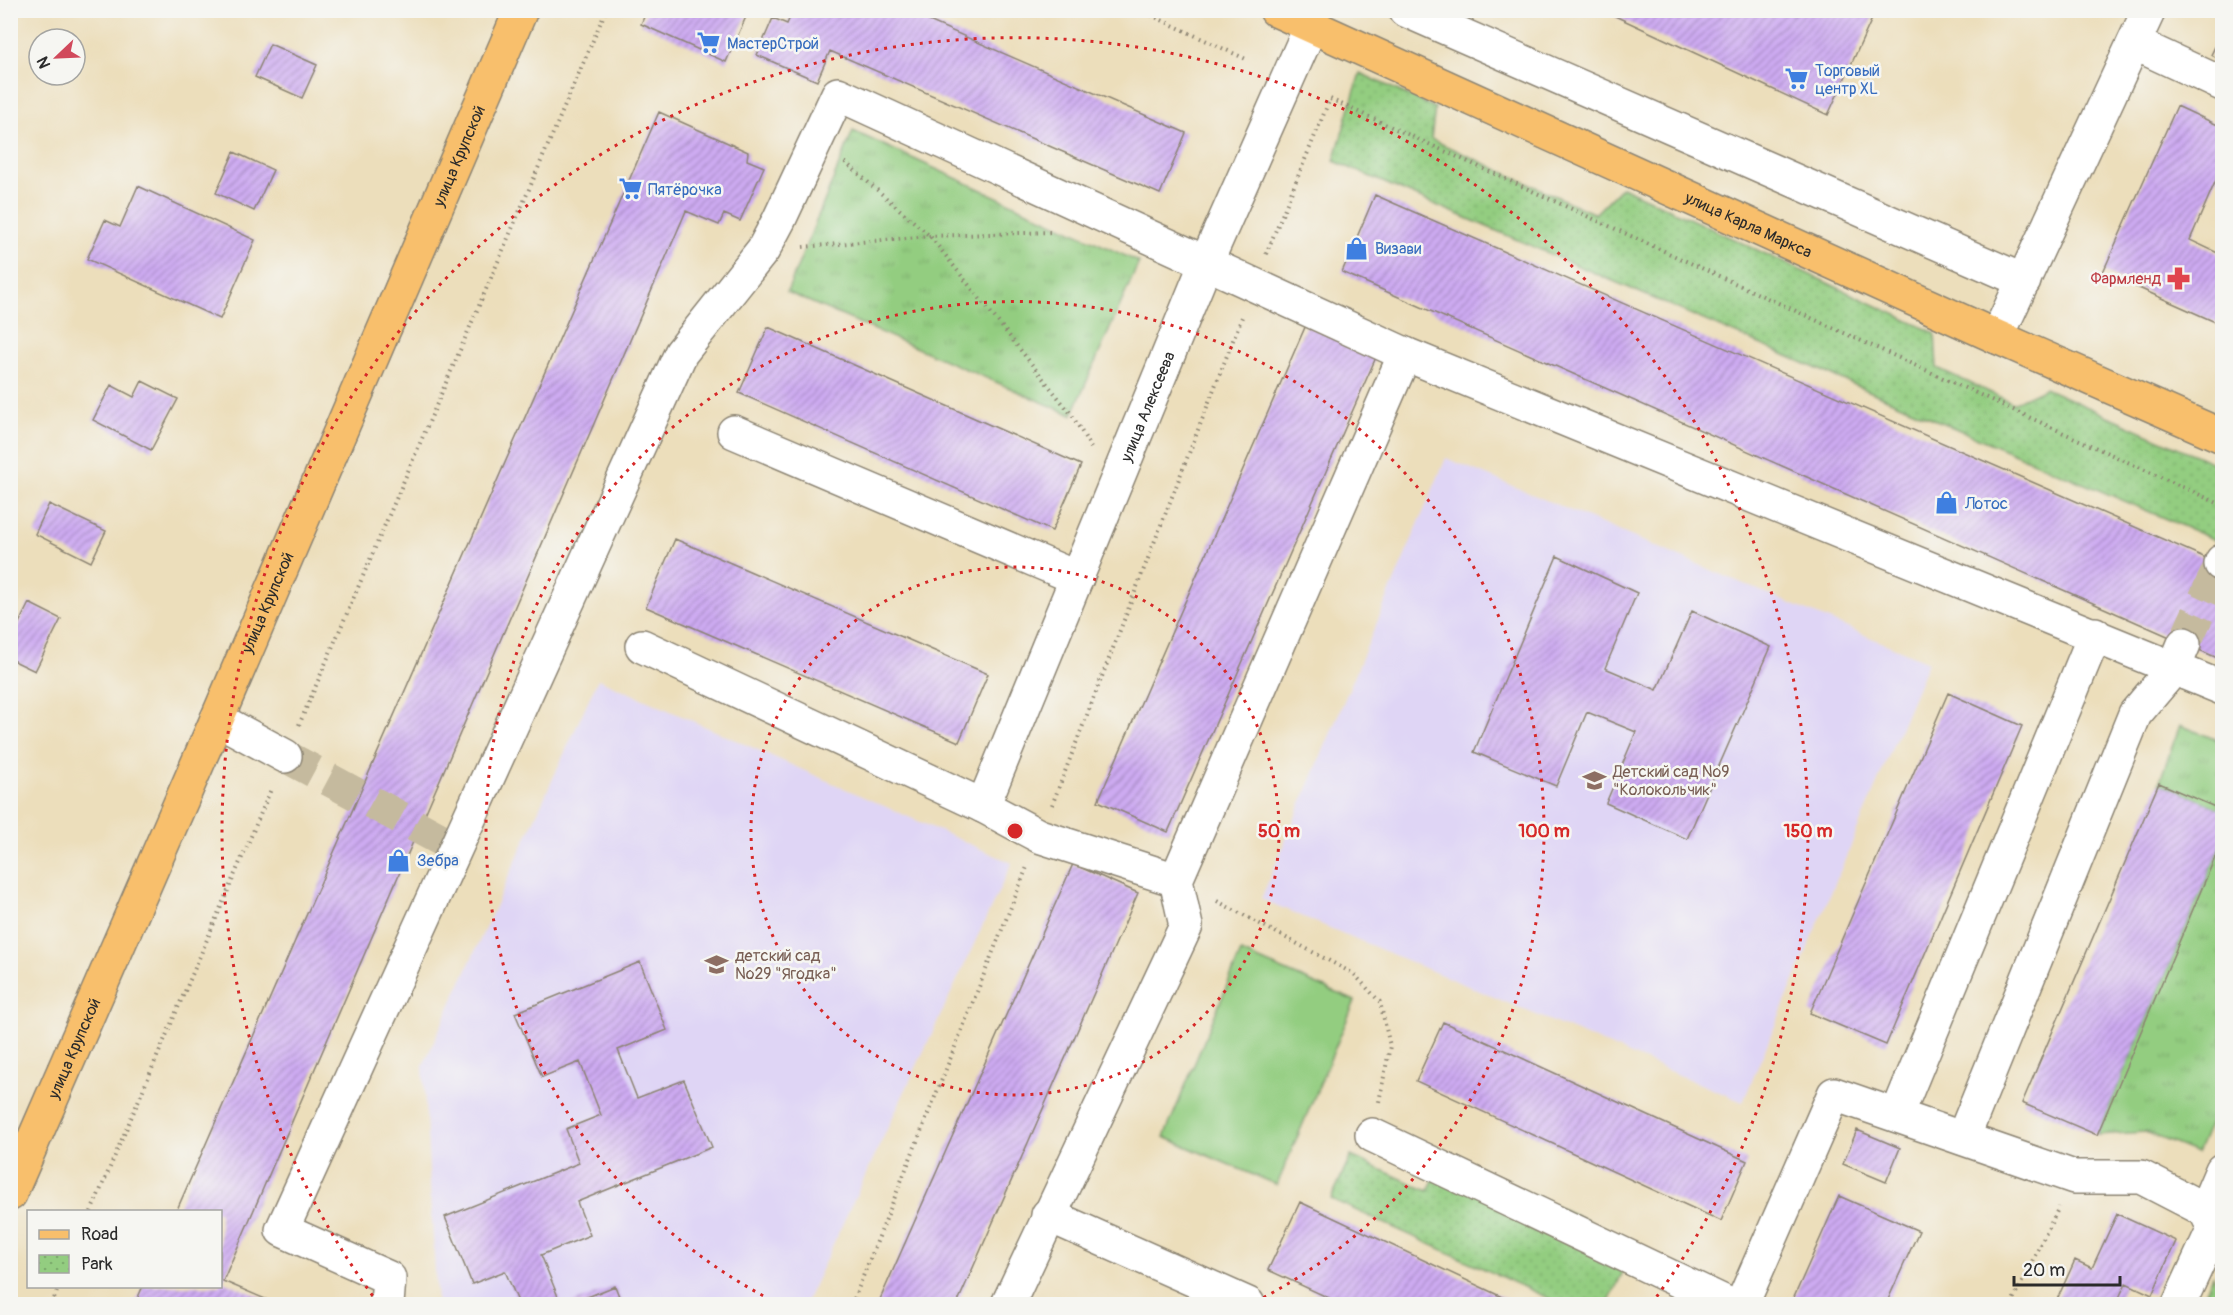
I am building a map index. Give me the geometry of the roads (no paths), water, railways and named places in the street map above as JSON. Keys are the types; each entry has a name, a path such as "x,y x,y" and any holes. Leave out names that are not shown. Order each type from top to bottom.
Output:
{"main road":[{"name":"улица Крупской","path":"10,1194 217,719 521,10"},
{"name":"улица Карла Маркса","path":"1276,10 1314,18 1997,338 2223,436"}],"street":[{"path":"1405,10 2024,281"},
{"path":"1997,338 2149,10"},
{"name":"улица Алексеева","path":"983,806 1206,263 1314,18"},
{"path":"2134,44 2223,84"},
{"path":"387,1305 389,1278 282,1230 681,353 763,250 838,94 1405,354 2095,634 2179,656 2223,688"},
{"path":"1008,1305 1048,1215 1186,926 1176,880 1405,354"},
{"path":"734,432 1077,578"},
{"path":"1897,1115 2095,634"},
{"path":"642,646 983,806 1040,836 1176,880"},
{"path":"1963,1138 2135,714 2179,656"},
{"path":"217,719 285,756"},
{"path":"1742,1305 1834,1094 2074,1177 2142,1177 2214,1228"},
{"path":"1372,1135 1728,1305"},
{"path":"2178,1305 2214,1228 2223,1170"},
{"path":"1048,1215 1248,1305"}],"tunnel":[{"path":"2184,644 2221,564"},
{"path":"285,756 455,847"}],"place":[{"name":"МастерСтрой","path":"709,43"},
{"name":"Торговый центр XL","path":"1797,79"},
{"name":"Пятёрочка","path":"630,189"},
{"name":"Визави","path":"1357,248"},
{"name":"Фармленд","path":"2179,278"},
{"name":"Лотос","path":"1947,503"},
{"name":"Детский сад №9 \"Колокольчик\"","path":"1595,780"},
{"name":"Зебра","path":"399,860"},
{"name":"детский сад №29 \"Ягодка\"","path":"717,964"}]}
